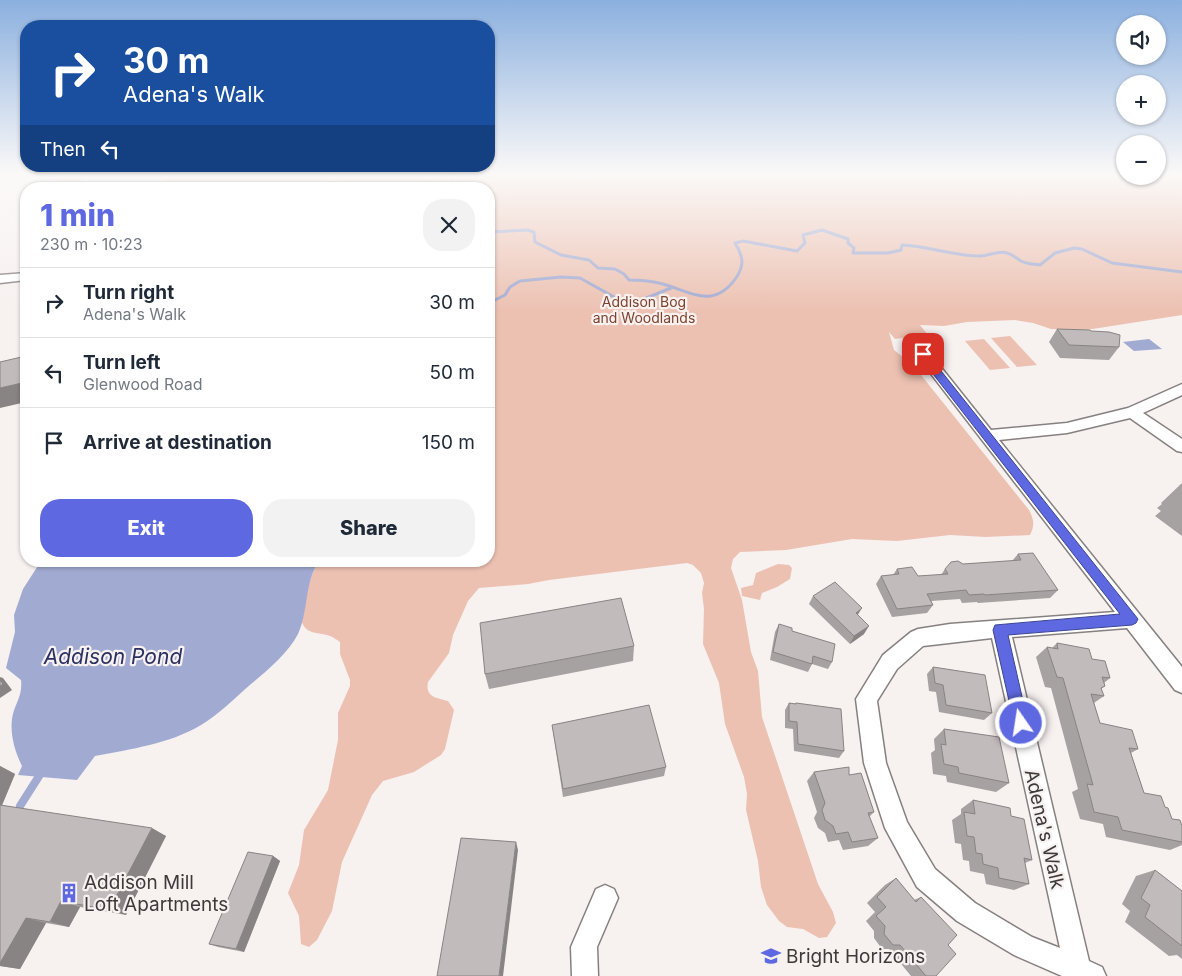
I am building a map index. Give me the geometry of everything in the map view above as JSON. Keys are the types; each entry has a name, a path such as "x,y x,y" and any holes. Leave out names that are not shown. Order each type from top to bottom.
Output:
{"street":[{"path":"0,279 20,277"},
{"path":"923,354 1182,683"},
{"path":"988,436 1067,428 1132,412 1182,389"},
{"path":"1132,412 1182,447"},
{"name":"Adena's Walk","path":"1083,974 1023,946 966,912 926,878 898,828 875,763 866,699 890,662 918,638 1132,619"},
{"name":"Adena's Walk","path":"1000,630 1083,974"},
{"path":"585,976 584,947 605,898"}],"green space":[{"name":"Addison Bog and Woodlands","path":"495,221 1182,221 1182,315 1086,330 1051,329 1015,320 967,322 944,326 920,325 928,335 895,339 889,332 894,350 913,365 1029,510 1033,522 1030,535 986,537 950,535 897,541 852,539 786,550 740,552 733,559 731,568 742,600 751,652 758,671 762,717 818,884 833,912 836,923 827,937 819,938 803,929 787,927 779,921 767,905 761,887 758,861 746,810 747,794 744,777 725,724 719,683 703,644 704,609 702,593 704,583 701,573 693,565 687,563 528,584 479,588 468,601 453,635 449,653 428,682 430,694 436,698 448,701 454,710 445,749 441,755 414,772 383,781 372,795 342,862 332,911 317,940 309,947 301,944 299,916 288,893 299,865 304,830 328,790 338,740 338,713 350,686 350,680 340,654 340,642 330,636 310,631 302,622 312,575 316,567 495,567"},
{"path":"1010,336 1037,365 1017,367 991,338"},
{"path":"984,339 1010,368 990,370 965,341"},
{"path":"778,564 789,565 792,568 790,579 762,593 760,600 742,596 741,588 753,585 756,573"}],"water":[{"path":"1149,339 1162,349 1134,351 1123,342"},
{"name":"Addison Pond","path":"37,567 315,567 311,578 304,616 294,641 283,655 221,711 189,732 176,737 136,748 95,756 77,780 18,775 22,766 14,743 12,725 13,714 21,691 21,680 6,668 15,632 14,615 23,589"}],"building":[{"path":"1057,329 1090,330 1120,335 1119,347 1069,345"},
{"path":"20,357 20,383 0,388 0,362"},
{"path":"1033,553 1058,590 969,595 966,590 927,594 933,605 897,609 881,576 899,574 897,569 912,567 918,576 948,574 945,569 951,562 958,561 963,564 1021,560 1018,554"},
{"path":"835,582 862,608 856,613 869,626 854,636 813,596"},
{"path":"621,598 634,646 485,674 480,623"},
{"path":"779,624 792,628 792,631 835,644 832,662 813,656 812,664 773,652"},
{"path":"1057,643 1089,649 1092,659 1105,661 1110,678 1102,677 1105,686 1101,688 1104,696 1091,694 1100,723 1132,730 1138,749 1129,748 1144,793 1161,796 1172,819 1180,820 1182,842 1122,830 1118,817 1094,812 1087,784 1093,785 1063,678 1057,677 1047,647 1058,649"},
{"path":"933,667 985,675 992,713 946,705 943,685 935,683"},
{"path":"789,703 841,709 844,751 798,744 797,722 789,721"},
{"path":"649,705 666,767 563,789 552,725"},
{"path":"944,729 999,737 1009,783 959,773 958,767 944,764 941,744 946,745"},
{"path":"849,767 849,775 861,773 874,812 868,813 878,838 852,842 848,832 836,834 833,826 825,820 822,810 825,803 814,772"},
{"path":"973,800 1010,808 1011,816 1024,819 1032,860 1024,858 1029,884 999,878 998,868 983,864 982,854 976,853 974,837 967,836 964,812 975,814"},
{"name":"Addison Mill Loft Apartments","path":"0,805 152,828 109,910 61,901 50,922 26,918 0,963"},
{"path":"461,838 516,842 499,976 437,976"},
{"path":"248,852 273,856 236,949 209,944"},
{"path":"1155,870 1182,891 1182,946 1145,917 1150,905 1141,898"},
{"path":"896,878 916,902 921,897 957,935 948,945 956,954 936,976 926,976 900,945 893,945 884,934 885,926 876,916 886,907 877,897"}],"waterway":[{"path":"495,232 527,230 534,232 535,242 561,255 589,260 598,268 615,269 624,274 629,280 659,283 702,296 720,293 728,288 736,278 741,269 742,261 735,243 743,241 797,251 805,243 803,235 822,230 848,239 848,243 854,248 853,253 888,253 901,250 902,245 970,256 983,256 1004,252 1023,262 1040,265 1055,253 1074,248 1082,249 1112,263 1182,272"},
{"path":"495,300 505,295 510,287 520,281 561,277 580,278 623,302 644,299 671,288"},
{"path":"20,806 41,773"}],"place":[{"name":"Addison Mill Loft Apartments","path":"69,893"},
{"name":"Bright Horizons","path":"771,956"}],"route":[{"path":"923,354 1132,619 1000,630 1021,723"}]}
